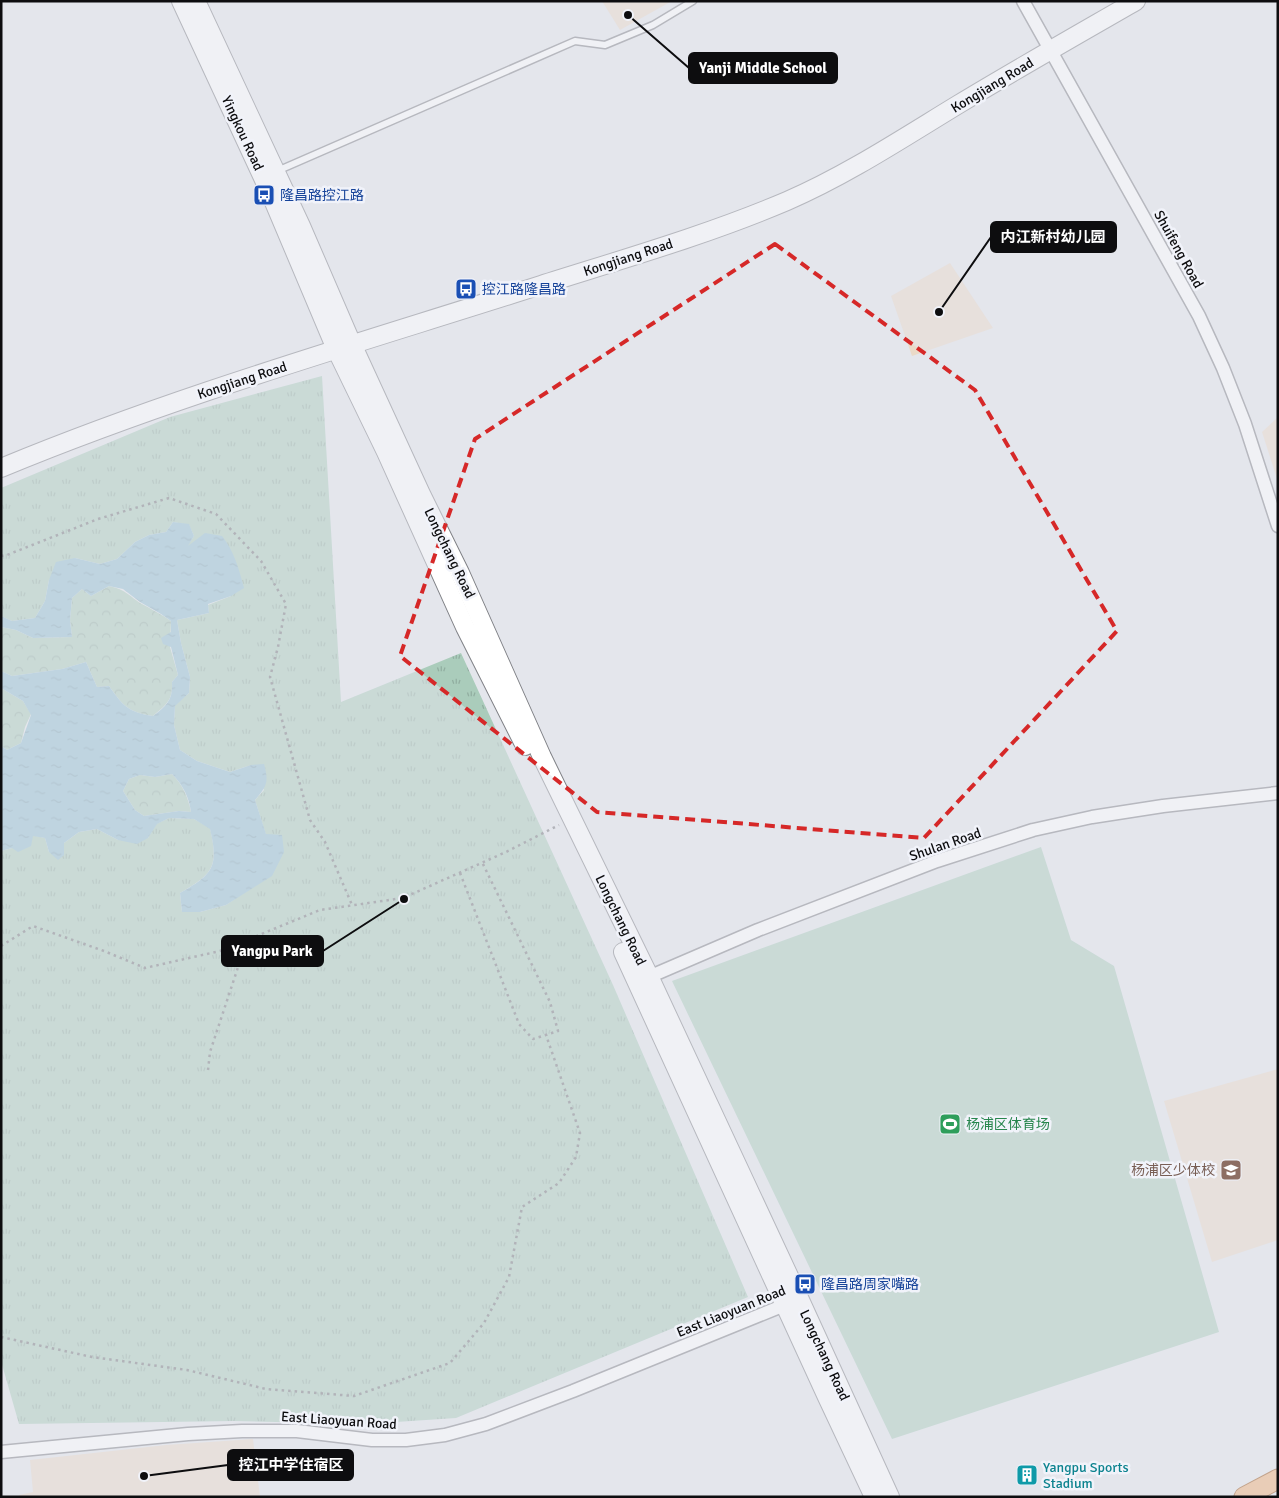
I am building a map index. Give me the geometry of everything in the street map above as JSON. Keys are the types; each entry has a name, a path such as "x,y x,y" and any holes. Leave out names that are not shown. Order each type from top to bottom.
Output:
{"main road":[{"name":"Yingkou Road","path":"181,1 344,347"},
{"name":"Yingkou Road","path":"196,1 276,171 344,347"},
{"name":"Kongjiang Road","path":"1,468 171,403 678,241 788,200 832,179 880,152 1136,1"},
{"name":"Longchang Road","path":"344,347 386,452 465,627 562,824 643,980"},
{"name":"Longchang Road","path":"344,347 460,573 643,980 792,1302 890,1497"},
{"name":"Longchang Road","path":"792,1302 827,1397 874,1497"},
{"path":"1244,1497 1278,1479"}],"street":[{"name":"Shuifeng Road","path":"1023,1 1199,316 1223,368 1245,424 1278,526"},
{"name":"Shulan Road","path":"643,980 758,930 937,861 1033,830 1092,817 1163,806 1278,793"},
{"name":"East Liaoyuan Road","path":"1,1452 242,1430 297,1431 372,1440 406,1440 444,1435 486,1424 573,1391 792,1302"}],"lane":[{"path":"276,171 575,41 605,45 653,25 693,1"}],"path":[{"path":"1,556 98,519 169,498 216,514 261,561 286,604 270,677 310,820 325,842 352,905"},
{"path":"1,946 33,926 104,951 145,968 220,951 320,910 402,898 562,824"},
{"path":"460,872 519,1024 533,1039 558,1031 550,1002 482,862"},
{"path":"208,1070 210,1052 247,940"},
{"path":"1,1337 92,1357 187,1370 266,1389 354,1396 450,1363 484,1323 509,1277 522,1207 559,1183 576,1158 580,1133 546,1035"}],"highlighted area":[{"path":"775,244 975,390 1117,631 924,838 597,812 400,656 475,439"}],"shaded area":[{"path":"602,1 672,1 620,30"},
{"path":"950,263 993,328 912,356 891,296"},
{"path":"1278,417 1278,482 1262,432"},
{"name":"杨浦区少体校","path":"1278,1069 1278,1240 1212,1262 1164,1101"},
{"path":"253,1439 260,1497 19,1497 19,1495 33,1492 30,1460 166,1445"}],"green space":[{"path":"322,376 341,702 461,653 613,985 748,1297 456,1418 366,1424 234,1421 19,1424 1,1361 1,851 12,848 32,835 45,838 49,852 64,855 64,843 79,832 97,829 118,840 148,838 156,824 169,818 194,819 210,828 214,852 213,861 211,868 200,880 180,893 182,912 200,912 226,905 248,890 266,835 255,800 264,790 251,765 230,772 197,761 180,750 174,725 175,705 189,693 190,677 177,620 209,613 208,605 231,596 186,548 194,536 189,525 173,522 166,532 149,535 135,542 117,559 100,564 75,558 49,580 45,601 35,618 12,621 1,616 1,488 170,417"},
{"path":"109,586 123,591 171,621 170,647 178,675 172,682 170,698 153,716 127,707 118,699 109,686 97,687 86,662 62,669 12,676 1,671 1,627 16,630 33,638 72,637 70,620 72,598 82,589 91,596"},
{"path":"1,688 23,701 31,714 21,743 7,750 1,746"},
{"path":"172,774 184,792 191,812 179,811 144,816 135,810 123,791 129,779 140,775 155,777"},
{"name":"杨浦区体育场","path":"1041,847 1071,940 1114,966 1219,1332 892,1439 672,981"}],"water":[{"path":"173,522 189,524 194,536 188,546 205,533 222,536 233,554 244,588 231,596 208,604 209,613 177,620 190,677 189,693 175,706 174,725 180,750 197,761 230,772 251,765 264,764 266,784 255,800 266,834 282,835 284,852 272,876 226,905 200,912 182,912 180,893 200,880 211,868 213,861 214,852 210,829 194,819 169,818 157,824 148,838 137,844 118,840 97,829 79,832 64,843 64,855 58,860 49,852 45,838 33,836 31,846 18,852 12,848 1,851 1,746 7,750 21,743 31,715 23,701 1,688 1,671 12,676 62,669 86,662 97,687 109,686 118,699 127,707 153,716 168,702 172,682 178,675 171,647 163,644 161,638 171,632 171,621 123,589 109,586 91,596 82,589 72,598 70,620 72,637 33,638 16,630 1,627 1,616 12,621 35,618 45,601 49,580 56,562 75,558 100,564 117,559 135,542 149,535 166,532","holes":["172,774 189,801 191,812 179,811 144,816 135,810 123,791 129,779 140,775 155,777"]}],"place":[{"name":"Yanji Middle School","path":"628,15"},
{"name":"隆昌路控江路","path":"264,195"},
{"name":"控江路隆昌路","path":"466,289"},
{"name":"内江新村幼儿园","path":"939,312"},
{"name":"Yangpu Park","path":"404,899"},
{"name":"杨浦区体育场","path":"950,1124"},
{"name":"杨浦区少体校","path":"1231,1170"},
{"name":"隆昌路周家嘴路","path":"805,1284"},
{"name":"Yangpu Sports Stadium","path":"1027,1475"},
{"name":"控江中学住宿区","path":"144,1476"}]}
